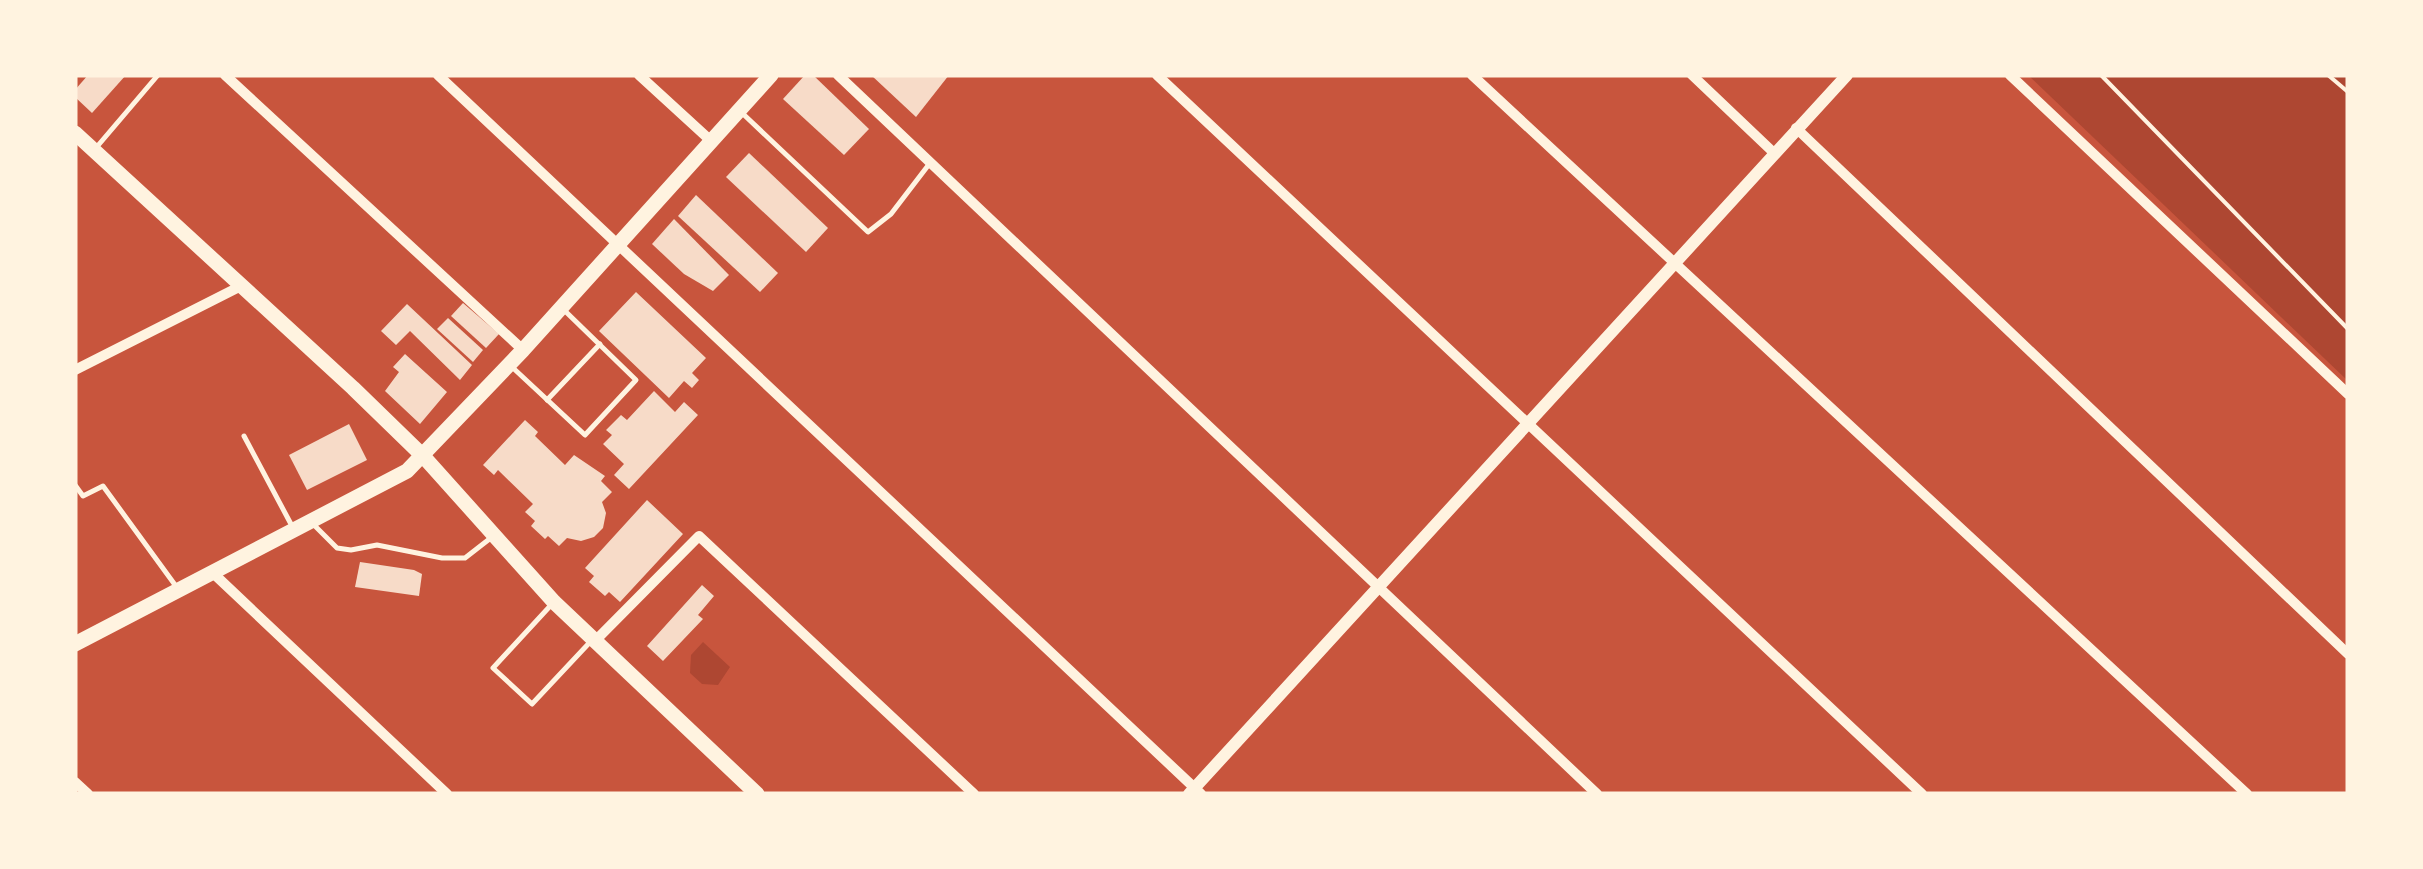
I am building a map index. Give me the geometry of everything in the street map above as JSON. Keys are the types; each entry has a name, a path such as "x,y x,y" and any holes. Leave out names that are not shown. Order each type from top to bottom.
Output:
{"main road":[{"path":"75,644 398,478 424,457 771,75"},
{"path":"75,133 424,457 554,602 757,794"}],"street":[{"path":"224,75 523,350"},
{"path":"438,75 1195,792 1528,420 1847,75"},
{"path":"639,75 710,140"},
{"path":"838,75 1597,794"},
{"path":"1157,75 1922,794"},
{"path":"1472,75 2247,794"},
{"path":"1692,75 1773,152"},
{"path":"2010,75 2348,394"},
{"path":"1796,128 2348,654"},
{"path":"75,370 241,286"},
{"path":"593,641 699,536 974,794"},
{"path":"214,574 447,794"},
{"path":"75,782 88,794"}],"lane":[{"path":"93,150 158,75"},
{"path":"739,110 868,232 876,230 891,214 930,162"},
{"path":"510,366 585,434 636,380 562,308"},
{"path":"547,400 600,344"},
{"path":"244,436 295,530"},
{"path":"75,486 83,496 104,486 180,592"},
{"path":"312,522 326,541 337,548 351,550 377,545 442,558 465,558 494,536"},
{"path":"554,602 493,668 532,704 593,641"}],"path":[{"path":"2101,75 2348,329"},
{"path":"2328,75 2348,92"}],"shaded area":[{"path":"2028,75 2348,75 2348,381"},
{"path":"703,642 730,667 718,685 702,684 690,673 691,655"}],"building":[{"path":"88,75 126,75 92,113 75,97 75,90"},
{"path":"805,75 813,75 869,129 844,155 783,99"},
{"path":"871,75 949,75 916,117"},
{"path":"749,153 828,228 806,252 726,177"},
{"path":"696,195 778,273 760,292 678,216"},
{"path":"674,219 729,275 713,291 684,274 652,244"},
{"path":"636,292 706,358 692,373 699,380 692,388 684,381 669,398 599,331"},
{"path":"463,303 499,334 486,348 451,316"},
{"path":"407,304 472,365 460,380 410,331 396,345 381,331"},
{"path":"448,318 483,350 473,362 437,329"},
{"path":"405,354 447,392 420,424 385,391 399,372 393,367"},
{"path":"654,391 675,412 684,402 698,415 629,489 614,475 624,464 603,444 612,435 606,430 621,415 627,420"},
{"path":"525,420 538,432 535,436 565,465 574,455 605,476 601,481 612,492 602,502 606,513 603,528 594,537 581,541 567,538 559,546 548,536 545,539 531,526 535,521 525,512 533,504 498,470 494,475 483,465"},
{"path":"349,424 367,460 307,490 289,455"},
{"path":"647,500 683,534 620,602 609,592 605,596 589,582 594,576 585,568"},
{"path":"360,562 422,574 419,596 355,587"},
{"path":"702,585 714,596 698,615 703,619 663,661 647,646"}]}
